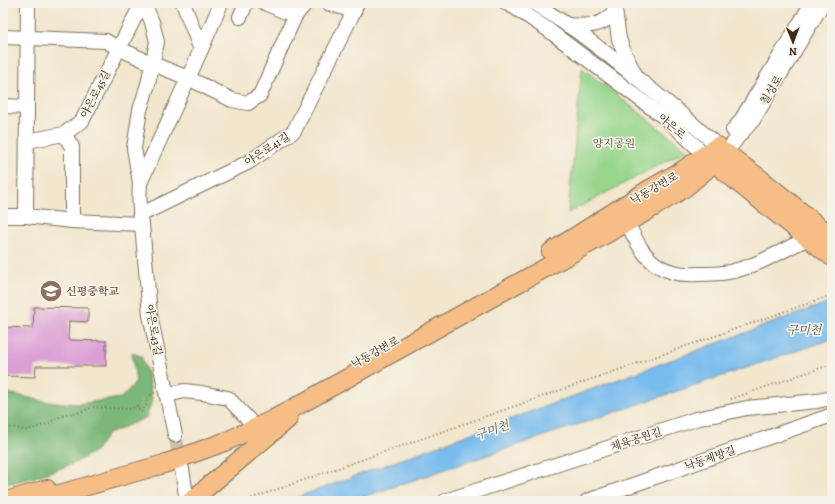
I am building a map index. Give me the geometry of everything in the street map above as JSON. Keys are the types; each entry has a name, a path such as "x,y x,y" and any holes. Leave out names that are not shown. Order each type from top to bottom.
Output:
{"main road":[{"name":"낙동강변로","path":"35,501 192,454 227,441 272,420 644,213 686,187 716,151"},
{"name":"낙동강변로","path":"6,501 189,446 248,420 322,382 559,248 648,190 716,151"},
{"name":"야은로","path":"716,151 762,180 821,234 832,257"},
{"path":"191,501 323,392"}],"street":[{"path":"26,216 28,3"},
{"name":"야은로45길","path":"27,141 64,134 82,121 118,48 143,3"},
{"name":"야은로45길","path":"143,3 152,22 157,42 153,64"},
{"path":"183,3 201,50"},
{"path":"139,189 221,3"},
{"path":"240,17 246,3"},
{"path":"265,3 295,16"},
{"path":"3,37 106,41 153,64 188,78 232,100 248,103 260,94 295,16 306,3"},
{"name":"야은로41길","path":"141,219 249,162 294,131 356,7 328,3"},
{"name":"야은로","path":"506,3 547,29 669,121 716,151"},
{"name":"야은로","path":"534,3 607,54 638,79 716,151"},
{"name":"칠성로","path":"716,151 740,122 812,3"},
{"name":"칠성로","path":"716,151 737,138 753,120 823,3"},
{"path":"567,25 591,26 603,22 611,17 614,7"},
{"path":"614,7 619,39 625,55 638,79"},
{"path":"139,189 134,148 140,110 153,64"},
{"path":"3,106 27,107"},
{"path":"64,134 72,147 72,221"},
{"name":"야은로43길","path":"139,189 150,315 175,434"},
{"path":"3,216 26,216 72,221 141,219"},
{"path":"627,223 640,247 657,265 674,273 687,275 727,272 741,269 764,261 821,234"},
{"path":"166,392 184,391 228,398 248,420"},
{"name":"체육공원길","path":"445,501 696,419 747,408 817,401 832,398"},
{"name":"낙동제방길","path":"587,501 832,415"},
{"path":"182,469 187,501"}],"path":[{"path":"244,501 832,295"},
{"path":"3,435 6,433 6,429 13,427 24,430 31,429 50,423 55,419 68,414 81,412 92,407 131,409 137,406 141,412 146,406 147,398 154,392 166,392"}],"green space":[{"name":"양지공원","path":"582,68 687,150 568,213"},
{"path":"132,353 141,356 147,373 152,399 147,417 108,434 96,450 77,462 35,477 3,485 3,392 48,402 77,404 121,398 136,382"}],"water":[{"name":"구미천","path":"832,301 832,339 351,501 287,501"}],"building":[{"path":"34,307 88,308 88,322 69,321 68,340 106,341 106,366 36,366 35,377 3,376 3,327 33,328"}],"tunnel":[{"path":"175,435 182,467"}],"place":[{"name":"신평중학교","path":"51,291"}]}
